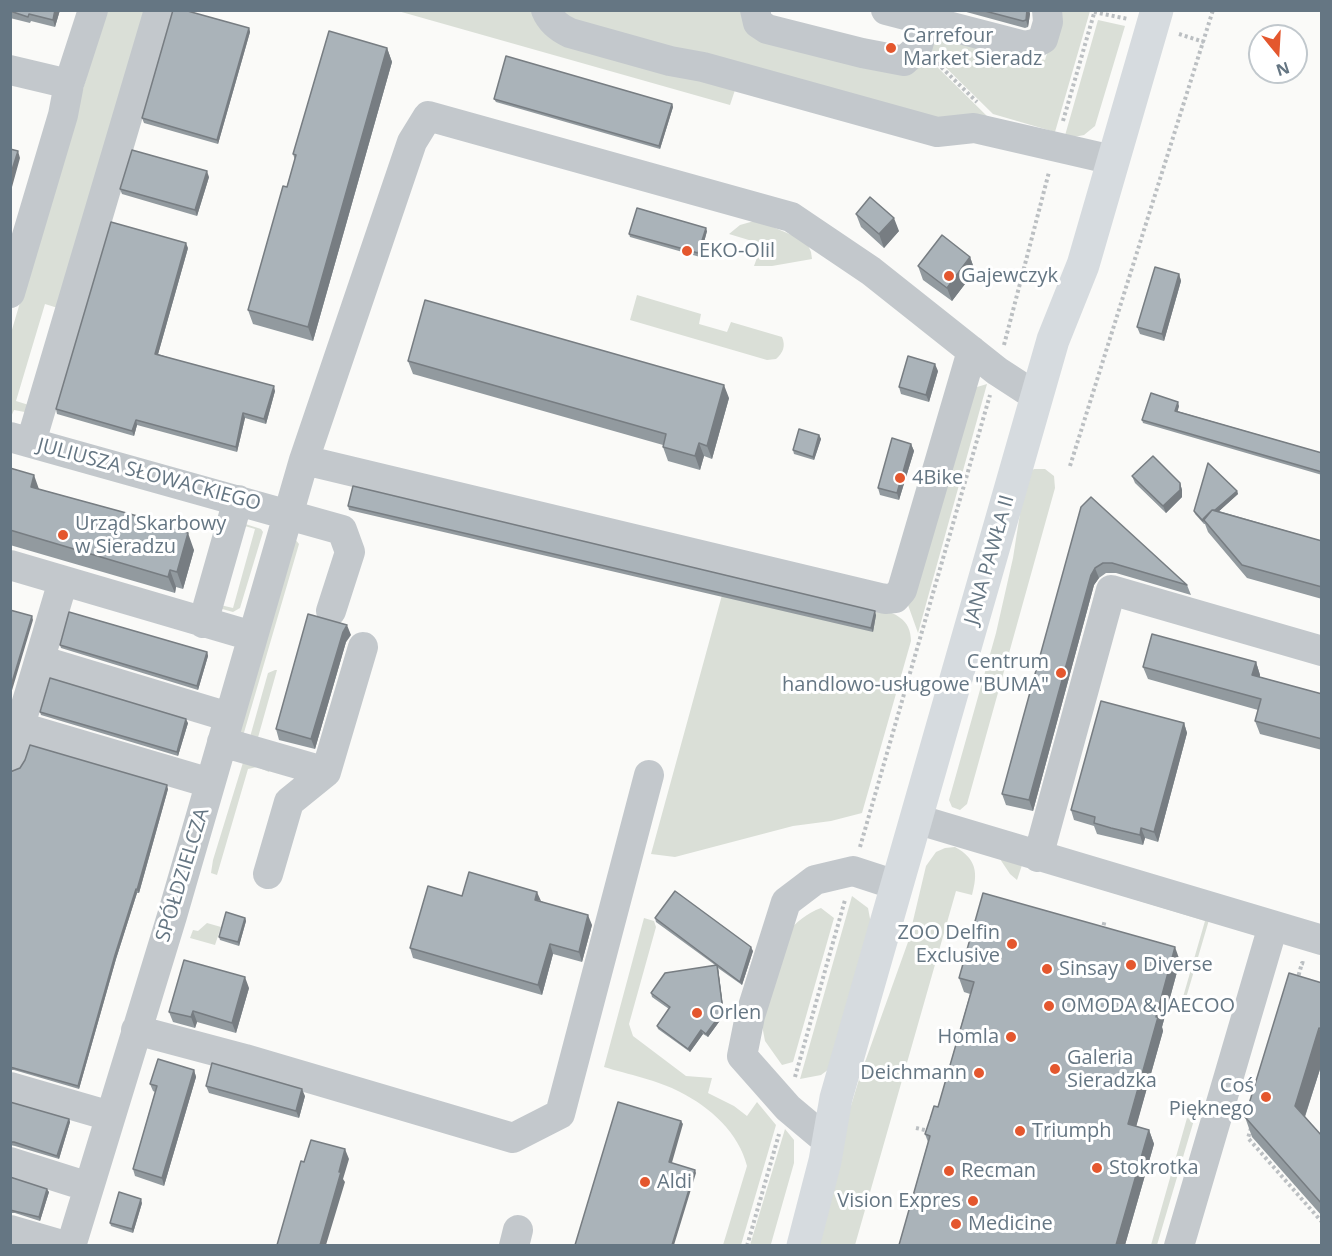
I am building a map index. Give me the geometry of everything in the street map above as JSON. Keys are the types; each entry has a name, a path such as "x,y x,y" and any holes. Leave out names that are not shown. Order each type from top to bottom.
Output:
{"main road":[{"name":"JANA PAWŁA II","path":"803,1245 825,1161 836,1098 896,885 930,824 1037,397 1055,335 1083,265 1103,159 1136,10"},
{"name":"JANA PAWŁA II","path":"1103,159 1157,10"},
{"name":"JANA PAWŁA II","path":"783,1245 819,1134 836,1098"}],"street":[{"path":"10,293 16,255 63,115 69,84 93,10"},
{"path":"21,440 159,10"},
{"path":"546,10 549,17 559,27 570,33 670,61 703,67 937,132 974,128 1103,159"},
{"path":"754,10 759,23 767,29 904,61 911,56 924,26"},
{"path":"886,10 924,26 1025,46 1043,39 1048,22 1047,10"},
{"path":"10,70 69,84"},
{"name":"SPÓŁDZIELCZA","path":"71,1245 172,916 304,460 412,142 428,116 791,217 871,271 972,351"},
{"path":"304,460 885,599 895,598 902,590 972,351 997,371 1037,397"},
{"name":"JULIUSZA SŁOWACKIEGO","path":"21,440 238,500 290,509 342,530 350,552 331,611"},
{"path":"203,622 238,500"},
{"path":"10,565 252,636"},
{"path":"10,759 63,581"},
{"path":"1038,857 1111,590 1322,651"},
{"path":"268,874 289,802 326,772 363,647"},
{"path":"40,660 225,729 326,772"},
{"path":"20,727 210,783"},
{"path":"136,1030 245,1059 513,1138 560,1114 649,775"},
{"path":"930,824 1273,926 1317,952"},
{"path":"819,1134 788,1108 742,1056 750,1016 786,902 815,880 853,871 896,885"},
{"path":"1179,1245 1273,926"},
{"path":"10,1087 110,1116"},
{"path":"10,1162 89,1187"},
{"path":"10,1230 65,1245"}],"path":[{"path":"747,1245 997,371 1095,10"},
{"path":"1070,466 1213,10"},
{"path":"1101,938 1105,920"},
{"path":"1295,984 1302,963 1317,952"},
{"path":"1289,983 1304,987"},
{"path":"1251,1127 1248,1138 1322,1222"},
{"path":"916,1128 934,1133"}],"shaded area":[{"path":"106,11 152,11 61,309 45,304 16,401 32,406 30,413 14,410 11,417 11,333"},
{"path":"398,11 531,11 533,15 736,87 730,105"},
{"path":"563,11 745,11 924,54 990,119 933,117 579,28"},
{"path":"1060,11 1090,11 1055,132 993,114 926,48 931,28 1045,60"},
{"path":"1098,20 1125,26 1095,126 1084,135 1064,139"},
{"path":"754,221 806,241 812,259 772,266 754,266 762,244 729,234 740,225"},
{"path":"637,295 701,314 699,324 727,332 731,322 782,337 783,349 776,359 767,360 630,320"},
{"path":"987,384 918,633 908,605 971,396 977,387"},
{"path":"1034,469 1045,469 1054,476 1055,488 967,804 960,810 952,807 949,800 996,633 1013,558 1026,475"},
{"path":"239,522 261,529 263,532 240,608 233,612 215,607 216,604 233,608 255,529 238,524"},
{"path":"295,539 299,544 243,736 239,731"},
{"path":"722,595 872,628 877,608 901,618 908,627 911,641 862,813 831,821 793,826 675,857 651,854"},
{"path":"277,670 257,741 250,737 268,673"},
{"path":"245,756 271,764 269,772 257,767 248,769 217,875 211,873 213,860"},
{"path":"955,847 968,856 974,867 975,880 972,895 956,891 855,1245 810,1246 860,1076 908,942 926,866 936,852"},
{"path":"998,856 1209,920 1186,998 1183,997 1205,921 1022,865 1017,880"},
{"path":"852,896 868,908 871,924 829,1069 821,1075 800,1079"},
{"path":"821,908 834,918 793,1062 782,1065 765,1041 761,1020 786,933 802,918"},
{"path":"644,918 654,921 656,927 629,1024 633,1036 686,1076 712,1078 708,1093 734,1106 747,1116 757,1102 776,1125 741,1245 723,1245 747,1166 730,1132 702,1105 680,1092 653,1081 604,1067"},
{"path":"207,923 221,927 215,945 190,938 193,930 198,931"},
{"path":"1187,1118 1194,1120 1157,1245 1151,1245"},
{"path":"785,1129 794,1140 794,1163 771,1244 750,1245"}],"building":[{"path":"10,10 55,10 53,20 29,14 28,17"},
{"path":"173,10 184,10 249,28 217,140 142,118"},
{"path":"981,10 1027,10 1026,20 1023,21"},
{"path":"329,31 387,48 308,327 248,310 283,186 287,187 296,155 293,154"},
{"path":"506,56 672,104 659,146 494,99"},
{"path":"10,149 18,151 10,176"},
{"path":"132,150 207,171 195,210 120,189"},
{"path":"870,197 894,218 879,234 856,214"},
{"path":"637,208 706,228 698,253 629,234"},
{"path":"111,222 186,243 155,354 274,386 264,419 243,413 236,447 136,420 132,431 56,409"},
{"path":"942,235 970,257 947,288 918,266"},
{"path":"1155,267 1179,274 1162,334 1137,327"},
{"path":"425,300 724,385 707,446 699,443 695,456 663,447 666,434 408,361"},
{"path":"908,356 935,364 926,395 899,387"},
{"path":"1151,393 1178,402 1175,411 1322,453 1322,472 1142,420"},
{"path":"799,429 819,435 813,457 793,450"},
{"path":"892,438 911,444 897,493 878,488"},
{"path":"1153,456 1180,483 1180,490 1163,506 1132,476"},
{"path":"1208,463 1237,491 1215,510 1212,510 1203,521 1194,511"},
{"path":"10,468 34,475 31,487 163,523 162,526 188,533 177,572 170,570 168,577 10,530"},
{"path":"353,486 875,611 871,628 348,506"},
{"name":"Centrum handlowo-usługowe \"BUMA\"","path":"1091,497 1187,585 1112,563 1103,563 1095,568 1091,575 1029,800 1002,794 1081,507"},
{"path":"1212,510 1322,541 1322,587 1242,565 1203,519"},
{"path":"10,610 32,616 10,689"},
{"path":"69,612 207,652 197,686 60,645"},
{"path":"308,614 347,625 311,739 276,729"},
{"path":"1152,634 1256,662 1252,675 1322,694 1322,739 1255,721 1261,699 1143,667"},
{"path":"50,678 186,719 177,752 40,712"},
{"path":"1101,701 1184,723 1154,832 1141,828 1140,835 1111,828 1094,823 1095,817 1071,810"},
{"path":"30,745 167,785 78,1086 10,1067 10,772 20,768"},
{"path":"469,872 537,892 535,900 588,915 579,952 550,944 538,985 410,948 428,886 462,896"},
{"path":"675,891 751,947 740,982 655,918"},
{"name":"Galeria Sieradzka","path":"983,893 1175,947 1128,1124 1149,1130 1116,1245 899,1245 930,1136 925,1134 934,1106 938,1107 974,982 959,978"},
{"path":"226,912 245,918 238,942 219,937"},
{"path":"184,960 245,977 232,1023 193,1011 191,1017 169,1012"},
{"name":"Orlen","path":"717,965 723,1011 706,1034 701,1030 688,1049 657,1026 670,1007 651,993 665,973"},
{"path":"1289,973 1322,983 1322,1029 1319,1028 1295,1106 1322,1136 1322,1204 1245,1117"},
{"path":"158,1059 194,1070 162,1178 133,1169 157,1086 150,1084"},
{"path":"212,1063 302,1089 296,1111 206,1086"},
{"path":"10,1102 69,1119 57,1156 10,1142"},
{"name":"Aldi","path":"618,1102 681,1121 669,1162 695,1170 672,1245 575,1245"},
{"path":"311,1140 345,1149 339,1172 341,1172 320,1245 277,1245 301,1161 304,1162"},
{"path":"10,1177 47,1189 39,1217 10,1210"},
{"path":"119,1192 141,1199 132,1229 110,1223"}],"place":[{"name":"Carrefour Market Sieradz","path":"891,48"},
{"name":"EKO-Olil","path":"687,251"},
{"name":"Gajewczyk","path":"949,276"},
{"name":"4Bike","path":"900,478"},
{"name":"Urząd Skarbowy w Sieradzu","path":"63,535"},
{"name":"Centrum handlowo-usługowe \"BUMA\"","path":"1061,673"},
{"name":"ZOO Delfin Exclusive","path":"1012,944"},
{"name":"Diverse","path":"1131,965"},
{"name":"Sinsay","path":"1047,969"},
{"name":"OMODA & JAECOO","path":"1049,1006"},
{"name":"Orlen","path":"697,1013"},
{"name":"Homla","path":"1011,1037"},
{"name":"Galeria Sieradzka","path":"1055,1069"},
{"name":"Deichmann","path":"979,1073"},
{"name":"Coś Pięknego","path":"1266,1097"},
{"name":"Triumph","path":"1020,1131"},
{"name":"Stokrotka","path":"1097,1168"},
{"name":"Recman","path":"949,1171"},
{"name":"Aldi","path":"645,1182"},
{"name":"Vision Expres","path":"973,1201"},
{"name":"Medicine","path":"956,1224"}]}
